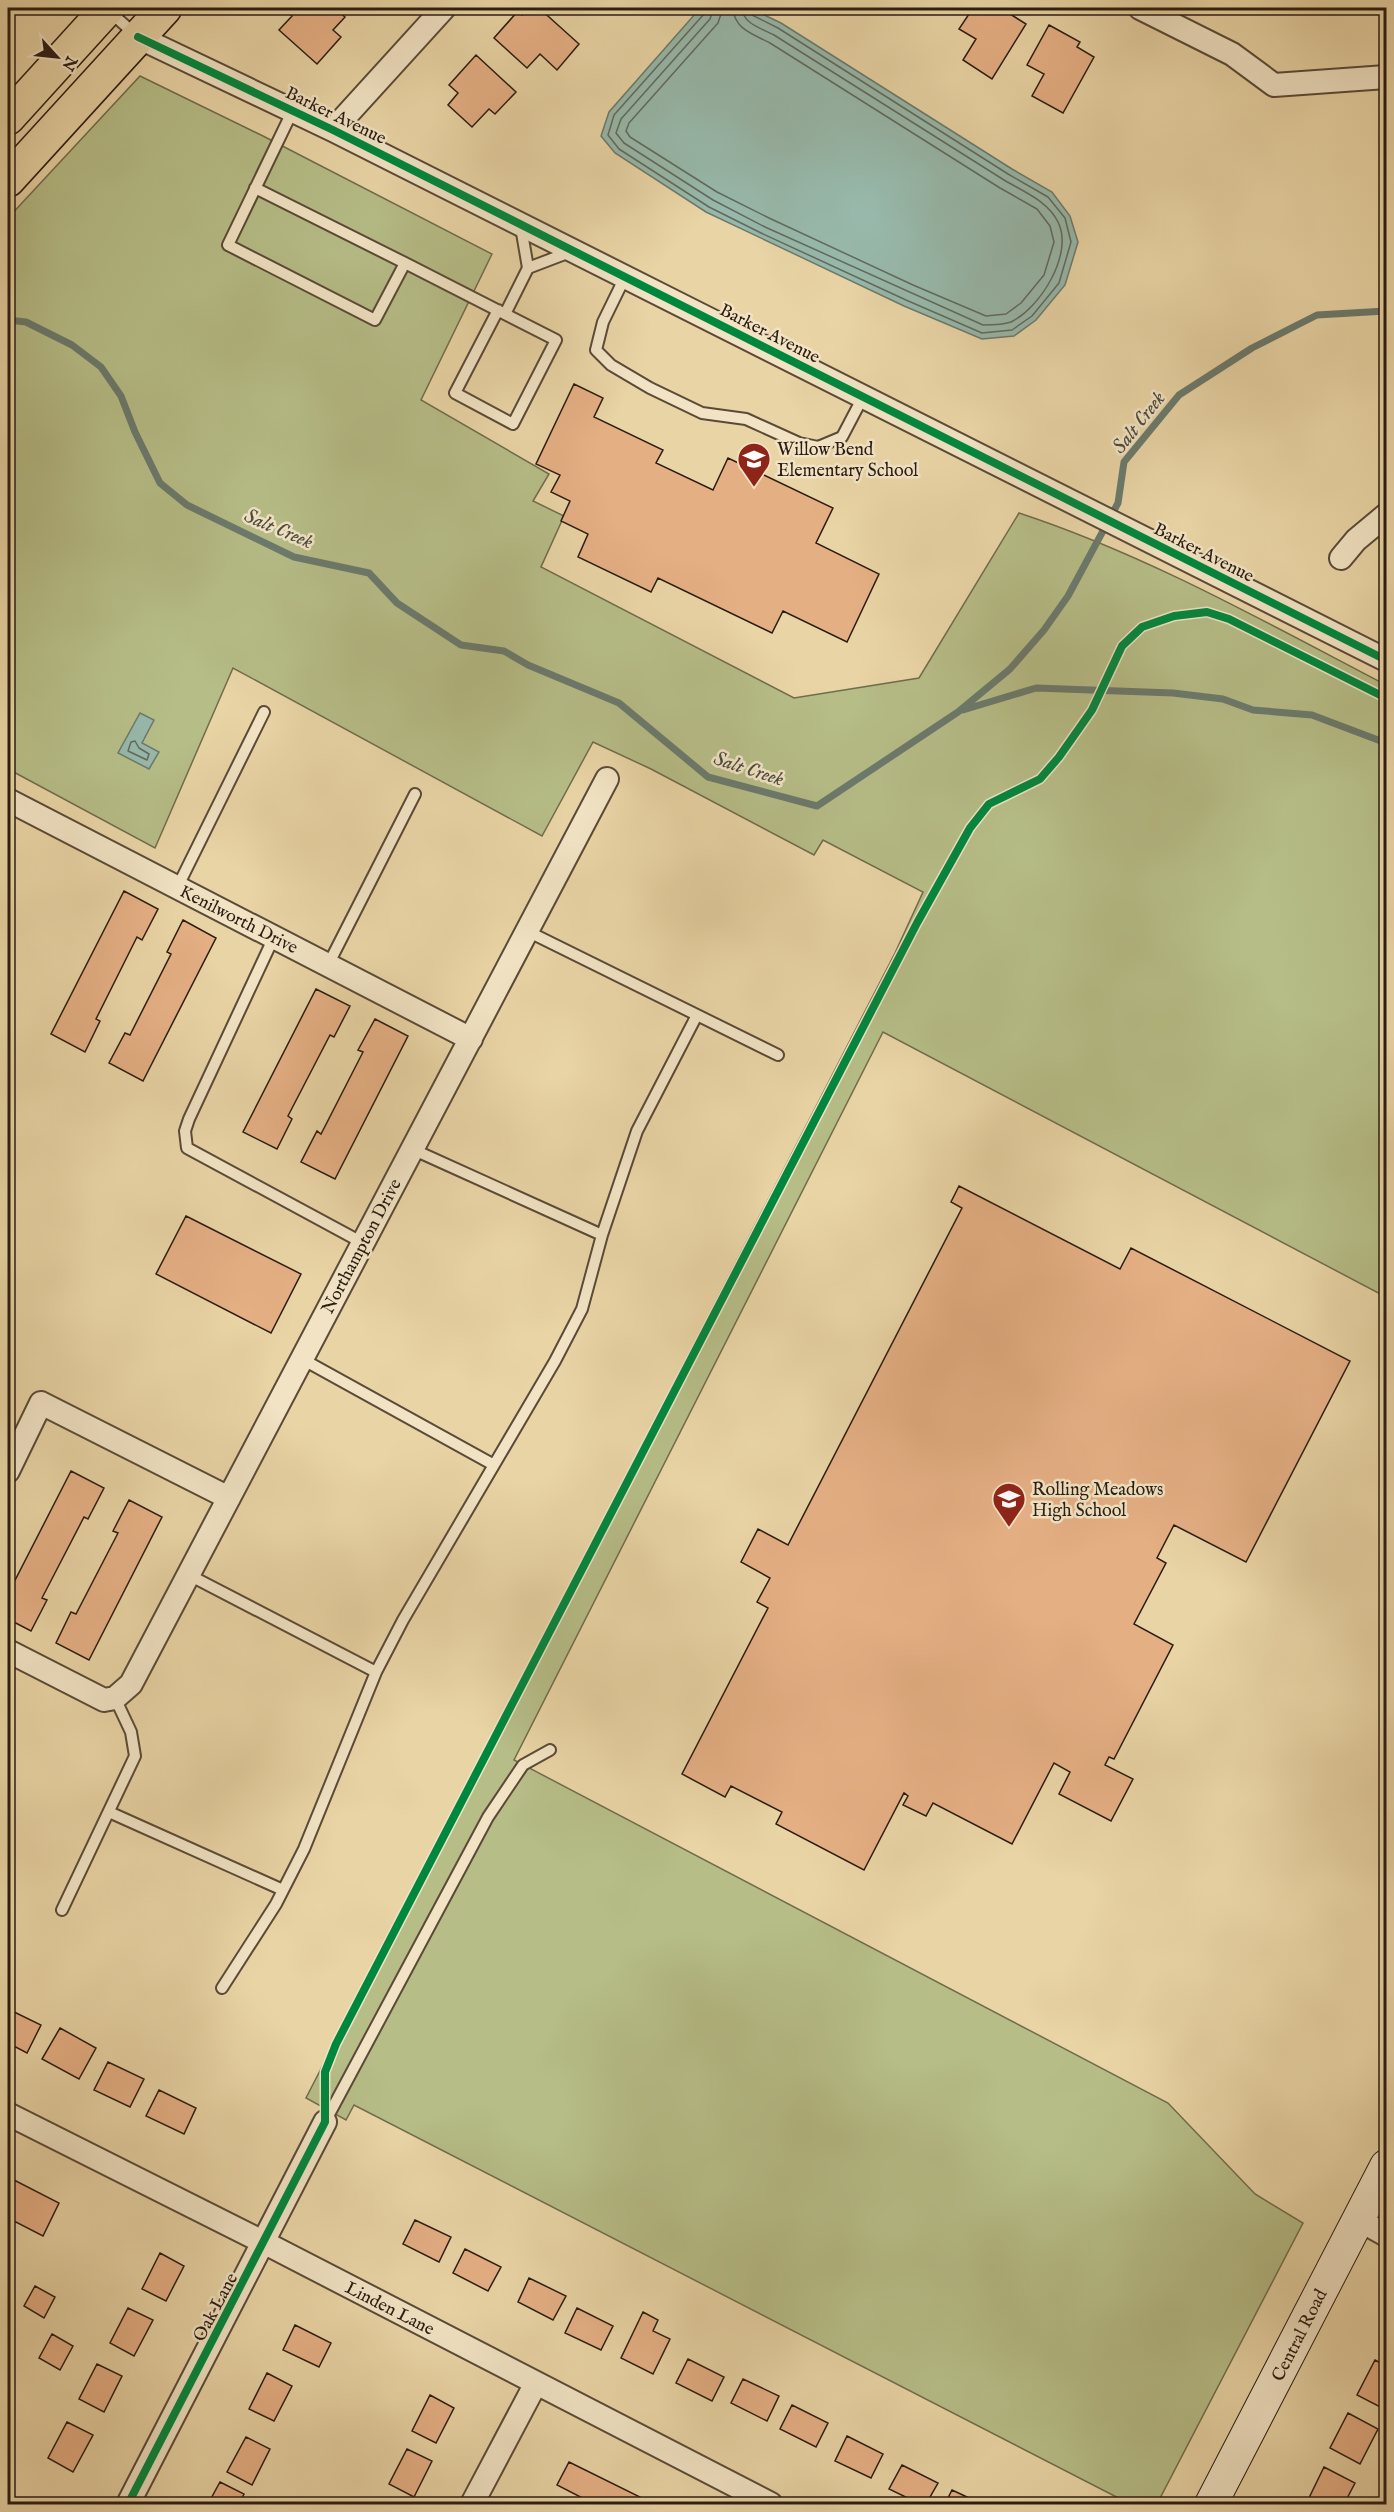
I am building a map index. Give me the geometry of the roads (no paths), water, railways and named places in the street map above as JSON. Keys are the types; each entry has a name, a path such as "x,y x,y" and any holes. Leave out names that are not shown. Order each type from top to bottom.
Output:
{"main road":[{"path":"8,118 107,8"},
{"path":"8,180 165,8"}],"street":[{"path":"333,130 444,8"},
{"path":"1140,8 1232,54 1274,85 1386,77"},
{"name":"Barker Avenue","path":"138,37 293,110 1386,660"},
{"path":"1341,558 1356,540 1386,515"},
{"name":"Northampton Drive","path":"110,1699 131,1684 607,779"},
{"name":"Kenilworth Drive","path":"8,800 471,1039"},
{"path":"8,1471 41,1403 229,1498"},
{"path":"8,1651 110,1699"},
{"name":"Linden Lane","path":"8,2114 265,2243 771,2505"},
{"name":"Oak Lane","path":"128,2505 326,2122"},
{"name":"Central Road","path":"1211,2505 1386,2166"},
{"path":"1359,2220 1386,2235"},
{"path":"472,2505 536,2383"}],"lane":[{"path":"107,8 138,37"},
{"path":"293,110 228,245 375,320 405,263"},
{"path":"255,188 405,263 501,312 556,340 513,424 454,393 501,312 528,268 526,243 520,224"},
{"path":"528,268 574,251"},
{"path":"625,277 603,322 596,350 611,365 650,388 702,413 746,420 800,443 818,447 842,437 863,397"},
{"path":"177,888 264,712"},
{"path":"328,965 415,794"},
{"path":"527,930 778,1055"},
{"path":"274,937 189,1119 185,1131 187,1148 363,1243"},
{"path":"222,1988 283,1890 304,1849 376,1672 403,1620 555,1361 582,1308 602,1235 637,1131 697,1015"},
{"path":"412,1149 602,1235"},
{"path":"302,1359 494,1465"},
{"path":"189,1575 376,1672"},
{"path":"62,1910 135,1756 131,1732 110,1699"},
{"path":"326,2122 488,1817 522,1765 550,1750"},
{"path":"109,1812 283,1890"}],"water":[{"path":"704,8 750,8 781,23 1052,192 1070,216 1078,242 1065,285 1036,320 1014,336 982,339 904,306 706,212 615,153 601,136 609,112 695,14"},
{"path":"140,713 154,720 142,743 159,752 149,769 118,753"}],"waterway":[{"name":"Salt Creek","path":"8,320 26,322 72,345 101,367 121,396 135,432 160,483 187,505 294,557 369,573 397,603 461,645 504,651 528,665 619,703 708,777 817,806 958,712 1010,669 1044,630 1068,596 1118,503 1124,462 1179,395 1252,348 1317,315 1386,311"},
{"path":"963,710 1036,688 1173,693 1223,699 1253,710 1312,715 1386,743"}],"place":[{"name":"Willow Bend Elementary School","path":"754,488"},
{"name":"Rolling Meadows High School","path":"1009,1528"}]}
